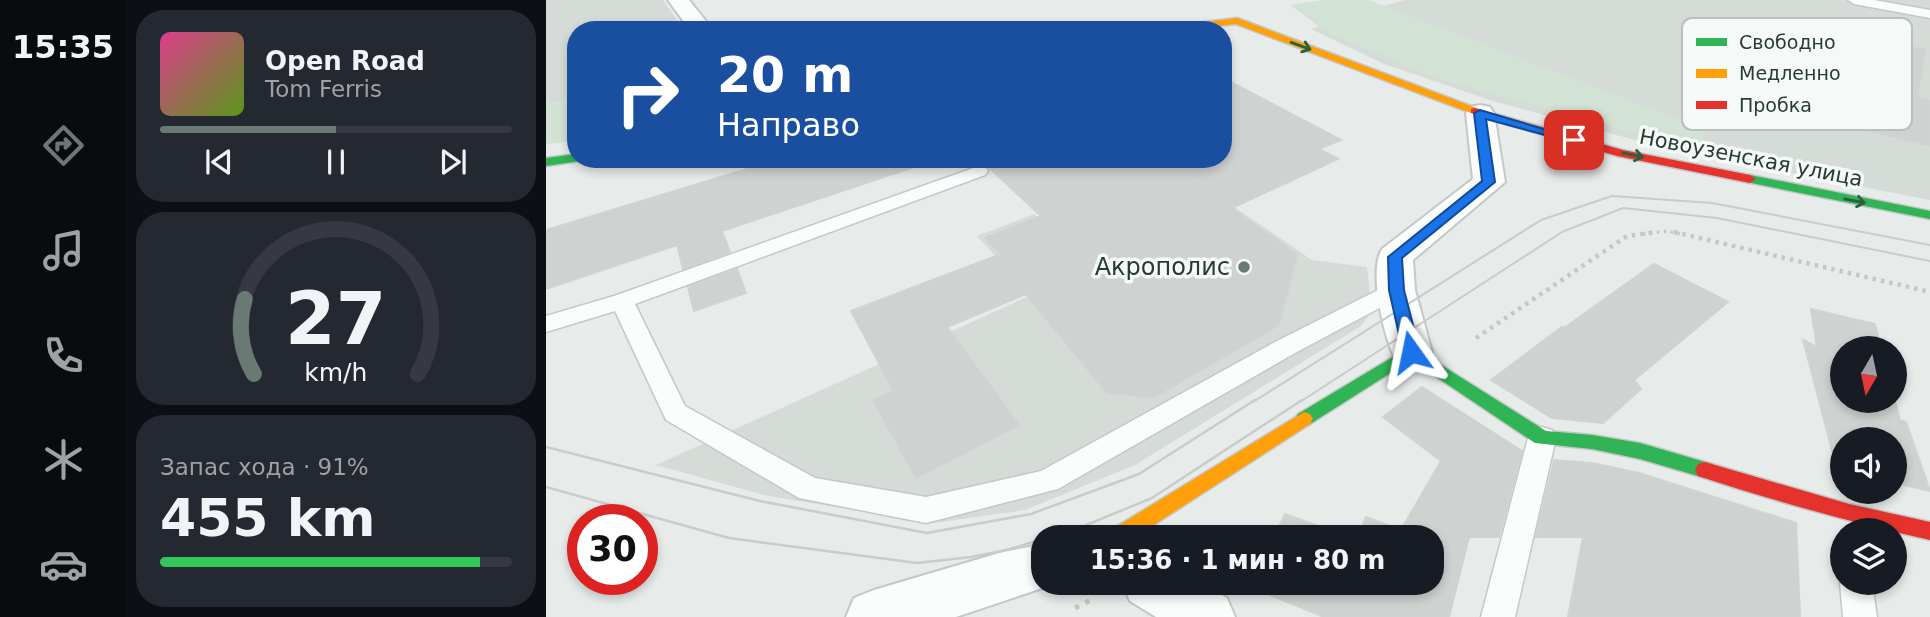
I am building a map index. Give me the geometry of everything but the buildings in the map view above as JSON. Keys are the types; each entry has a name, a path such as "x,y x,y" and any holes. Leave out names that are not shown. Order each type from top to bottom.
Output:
{"main road":[{"name":"Новоузенская улица","path":"1208,21 1242,16 1480,113 1621,153 1930,215"},
{"path":"546,162 567,159"},
{"path":"1139,525 1422,360 1542,438 1592,442 1640,451 1838,518"},
{"path":"1907,528 1930,531"}],"street":[{"path":"678,0 695,21"},
{"path":"1422,360 1396,290 1395,257 1489,182 1480,113"},
{"path":"874,617 1031,568"},
{"path":"1145,595 1207,617"}],"lane":[{"path":"1854,0 1930,14"},
{"path":"546,324 622,300 979,171"},
{"path":"622,300 675,412 809,489 926,510 1048,481 1286,347 1396,290"},
{"path":"1498,617 1542,438"},
{"path":"1857,595 1860,617"}],"path":[{"path":"1422,360 1627,236 1668,231 1930,292"},
{"path":"1070,611 1108,595"}],"shaded area":[{"path":"546,0 663,0 678,21 567,21 567,103 546,102"},
{"path":"1404,0 1930,0 1930,200 1631,139 1493,101 1384,64 1311,29"},
{"path":"1211,191 1312,260 1367,267 1372,311 1361,326 1135,465 1025,510 934,523 768,496 656,465 1031,295 977,236 1034,214 1058,237"}],"green space":[{"path":"1323,0 1368,0 1682,120 1682,130 1705,130 1698,151 1437,78 1330,34 1290,5"},
{"path":"546,102 567,103 567,142 546,144"}],"tram line":[{"path":"1253,402 1541,220 1612,196 1712,203 1930,245"},
{"path":"1300,402 1562,232 1623,208 1717,218 1930,261"},
{"path":"546,447 760,501 927,533 1031,514 1139,474 1255,400"},
{"path":"1086,525 1152,498 1302,400"},
{"path":"546,487 729,538 917,563 971,557 1031,545"}],"traffic: fast":[{"path":"546,162 567,159"},
{"path":"1750,179 1930,215"},
{"path":"1304,419 1411,352 1542,438 1592,442 1640,451 1705,470"}],"traffic: slow":[{"path":"1232,21 1237,21 1475,111"},
{"path":"1137,525 1304,419"}],"traffic: jam":[{"path":"1475,111 1621,153 1750,179"},
{"path":"1705,470 1849,513 1930,531"}],"place":[{"name":"Акрополис","path":"1244,267"}],"route":[{"path":"1411,352 1396,290 1395,257 1489,182 1480,113 1574,140"}]}
